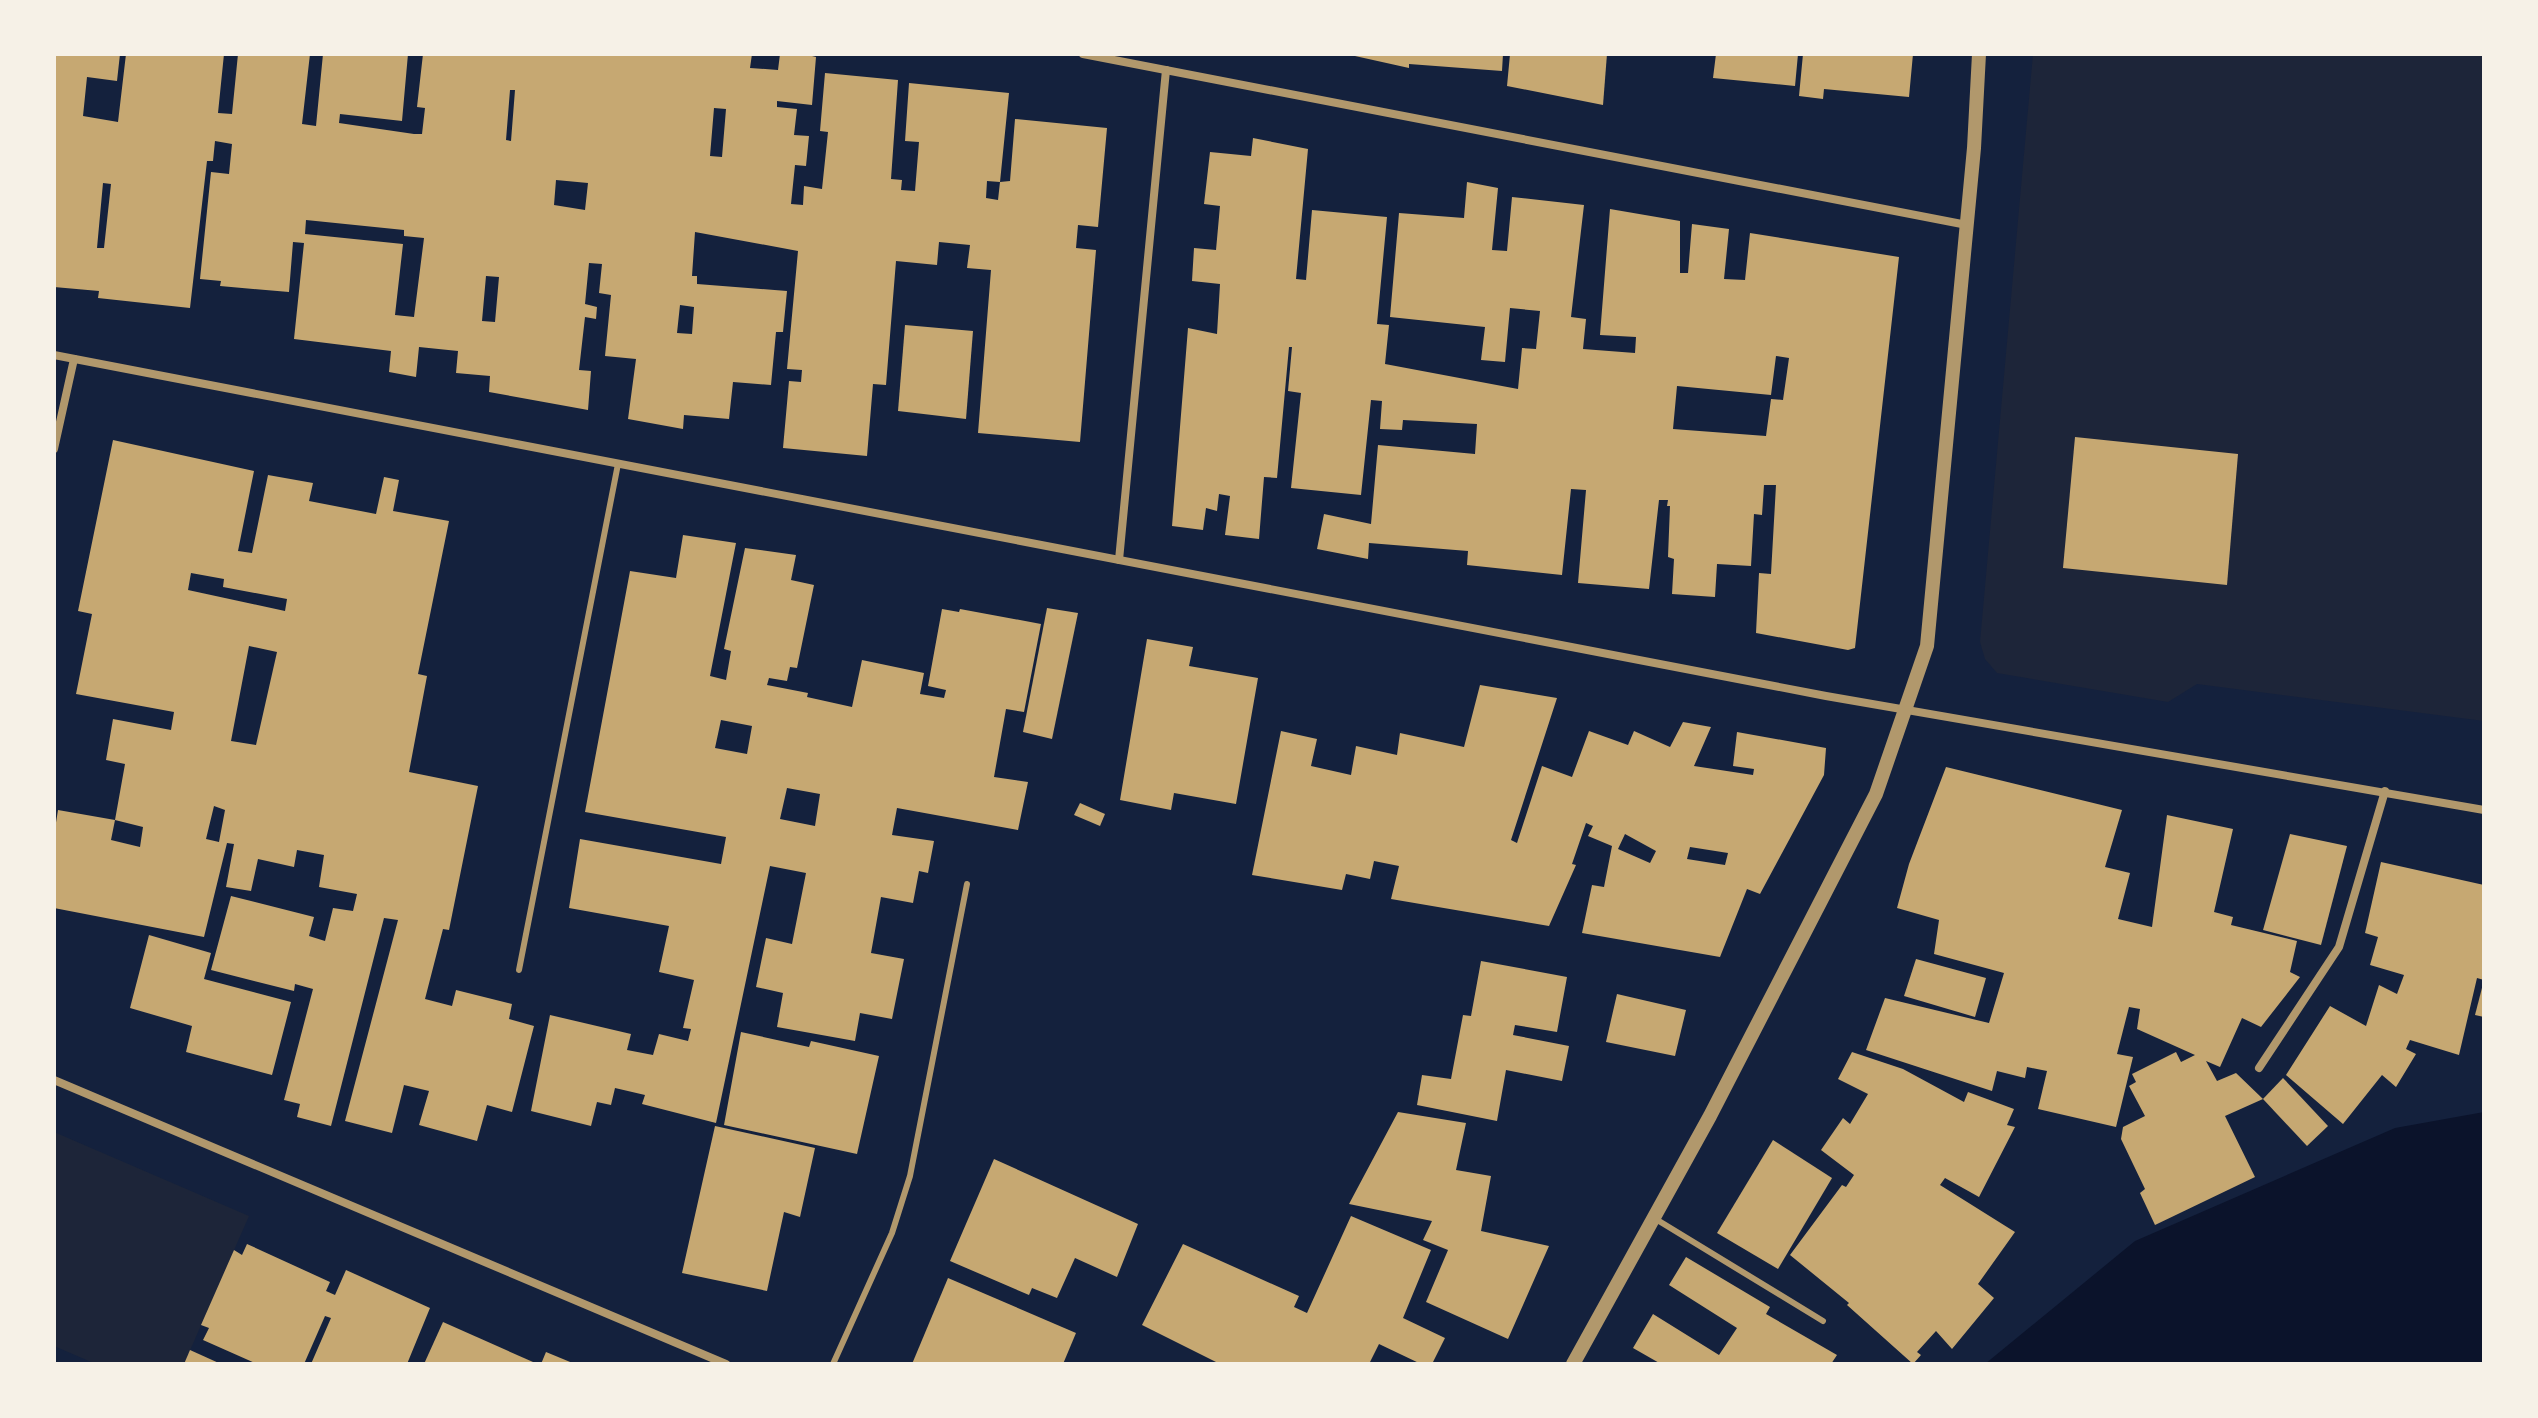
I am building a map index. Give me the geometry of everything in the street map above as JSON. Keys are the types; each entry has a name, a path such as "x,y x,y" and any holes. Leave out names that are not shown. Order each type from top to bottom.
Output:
{"street":[{"path":"1083,54 1967,225"},
{"path":"1573,1364 1654,1218 1876,794 1927,646 1967,225 1979,54"},
{"path":"1119,560 1166,70"},
{"path":"54,355 1905,710 2484,810"},
{"path":"54,449 74,359"},
{"path":"2259,1068 2339,947 2385,791"},
{"path":"54,1080 726,1364"}],"lane":[{"path":"519,970 618,464"},
{"path":"833,1364 892,1233 910,1176 967,884"},
{"path":"1654,1218 1823,1321"}],"shaded area":[{"path":"2033,54 2484,54 2484,721 2197,684 2168,702 1997,673 1985,659 1980,642"},
{"path":"2484,1112 2484,1364 1985,1364 2135,1241 2395,1128"},
{"path":"54,1132 249,1216 184,1364 96,1364 54,1346"}],"building":[{"path":"54,54 120,54 117,81 87,77 83,116 118,122 126,54 224,54 218,113 232,114 238,54 310,54 302,124 316,126 323,54 408,54 402,121 340,114 339,123 422,134 425,108 417,107 423,54 752,54 750,68 778,70 780,54 804,54 816,57 812,105 777,101 777,107 797,109 794,135 809,136 806,166 795,165 791,204 803,205 804,186 822,189 828,132 820,131 825,73 898,80 891,179 902,180 901,190 915,191 919,142 905,141 909,83 1009,93 1000,182 1010,181 1015,119 1107,128 1098,227 1078,225 1076,248 1096,250 1080,442 978,433 991,270 967,268 970,245 939,242 937,265 896,261 886,385 873,384 867,456 783,448 789,381 801,382 802,370 787,369 798,251 695,232 692,276 697,276 697,284 787,291 783,332 776,332 771,385 733,382 729,419 684,415 683,429 628,419 636,359 605,356 611,295 599,293 602,264 589,263 585,304 597,307 596,319 585,317 579,370 591,371 588,410 489,392 490,376 456,373 458,351 419,347 416,377 389,372 391,351 294,339 304,243 293,242 289,292 220,286 221,281 200,279 211,172 229,174 232,144 215,141 213,161 207,161 190,308 98,298 99,291 54,287","holes":["510,90 515,90 511,141 506,140","714,108 726,109 722,157 710,156","556,180 588,183 585,210 554,205","987,181 1000,182 998,200 986,198","103,183 111,184 104,248 97,248","306,220 404,230 404,236 424,238 414,317 395,315 403,244 305,234","486,276 499,277 495,322 482,321","680,305 694,307 692,334 677,333"]},
{"path":"1346,54 1503,54 1502,71 1409,64 1409,68"},
{"path":"1510,54 1607,54 1603,105 1507,86"},
{"path":"1716,54 1798,54 1795,86 1713,78"},
{"path":"1803,54 1913,54 1909,97 1824,89 1823,99 1799,96"},
{"path":"1253,138 1308,149 1296,279 1306,280 1312,210 1387,217 1377,324 1389,325 1385,364 1518,389 1522,348 1536,349 1540,311 1510,308 1505,362 1481,360 1485,327 1390,317 1399,213 1464,218 1467,182 1498,188 1492,250 1507,251 1512,197 1584,205 1571,317 1586,319 1583,349 1635,353 1636,337 1600,335 1610,209 1680,221 1680,273 1688,273 1692,224 1729,229 1724,279 1745,280 1750,233 1899,257 1855,648 1848,650 1756,633 1759,573 1771,574 1776,485 1764,485 1762,515 1754,514 1751,566 1717,564 1715,597 1672,594 1674,559 1668,557 1668,500 1659,500 1649,589 1578,583 1586,490 1571,489 1562,575 1467,565 1468,551 1369,543 1368,559 1317,549 1324,514 1371,524 1378,445 1475,454 1477,424 1403,420 1402,430 1380,429 1382,401 1371,400 1361,495 1291,488 1301,393 1288,391 1292,347 1289,347 1277,478 1264,477 1259,539 1225,535 1230,496 1219,494 1217,511 1206,508 1203,530 1172,526 1188,328 1217,334 1220,284 1192,281 1194,248 1216,250 1220,206 1204,204 1210,152 1251,156","holes":["1776,356 1789,358 1783,400 1771,399 1766,436 1673,429 1677,386 1771,395"]},
{"path":"905,325 973,331 966,419 898,411"},
{"path":"2075,437 2238,454 2227,585 2063,568"},
{"path":"113,440 254,471 238,551 252,553 268,475 313,483 309,501 376,514 384,477 399,480 393,511 449,521 418,674 427,676 409,772 478,786 449,930 443,929 425,999 452,1006 456,990 512,1004 509,1019 534,1026 512,1112 487,1105 477,1141 419,1125 429,1091 404,1085 392,1133 345,1121 398,920 384,918 331,1126 297,1117 300,1104 284,1100 313,989 295,984 294,991 211,970 231,896 314,917 309,936 325,941 333,908 353,911 357,894 319,887 324,855 297,850 294,867 258,859 251,891 226,887 234,844 227,843 204,937 54,908 54,835 58,810 115,820 125,764 106,760 113,719 171,730 174,712 76,694 92,614 78,611","holes":["191,573 224,579 223,587 287,599 285,611 188,590","249,646 277,652 256,745 231,741","214,806 225,810 219,842 206,839","115,820 143,827 140,847 111,840"]},
{"path":"683,535 736,543 710,676 726,680 731,651 724,649 745,548 796,555 791,580 814,585 797,668 790,667 787,681 769,678 767,685 808,693 807,697 852,707 862,660 924,673 920,694 944,698 946,690 928,686 942,609 959,612 960,609 1041,624 1024,712 1006,709 994,777 1028,782 1018,830 897,808 892,835 934,841 928,873 919,871 913,903 881,897 871,953 904,959 892,1019 860,1013 855,1041 777,1027 783,993 756,987 766,938 792,944 806,873 770,866 716,1123 642,1104 645,1095 615,1088 611,1105 597,1102 591,1126 531,1111 550,1015 631,1034 627,1050 653,1055 659,1034 688,1041 691,1029 683,1028 694,980 659,972 669,926 569,908 580,839 721,864 726,837 585,812 630,571 676,578","holes":["721,720 752,726 747,754 715,748","787,788 820,794 815,826 780,819"]},
{"path":"1047,608 1078,613 1052,739 1023,732"},
{"path":"1147,639 1193,647 1189,666 1258,678 1236,804 1174,793 1171,810 1120,800"},
{"path":"1480,685 1557,698 1511,840 1517,843 1542,766 1572,777 1589,731 1628,745 1634,731 1670,747 1683,722 1711,727 1694,766 1753,775 1754,769 1733,766 1737,732 1826,748 1824,775 1760,894 1747,889 1720,957 1582,933 1592,885 1604,887 1612,846 1588,836 1593,826 1586,823 1572,864 1576,865 1549,926 1391,899 1399,866 1374,861 1370,879 1346,874 1342,890 1252,875 1281,731 1317,739 1311,766 1351,775 1356,746 1397,755 1400,733 1464,747","holes":["1625,834 1656,851 1650,863 1618,849","1690,847 1728,853 1725,865 1687,859"]},
{"path":"1946,767 2122,810 2105,867 2130,873 2118,919 2152,927 2167,815 2233,829 2214,912 2233,917 2231,925 2297,941 2290,972 2300,977 2261,1027 2242,1018 2220,1067 2206,1061 2217,1081 2236,1073 2263,1099 2225,1116 2255,1177 2155,1225 2140,1193 2145,1189 2121,1139 2123,1127 2145,1116 2129,1086 2136,1082 2132,1074 2176,1052 2181,1062 2195,1055 2137,1029 2140,1009 2129,1007 2117,1054 2133,1057 2116,1127 2038,1109 2047,1071 2027,1067 2025,1078 1997,1071 1992,1091 1866,1050 1885,998 1989,1023 2004,973 1934,954 1939,920 1897,908 1909,864"},
{"path":"1080,803 1105,814 1100,826 1074,815"},
{"path":"2290,834 2347,846 2321,945 2263,930"},
{"path":"2381,862 2484,885 2484,980 2477,978 2459,1055 2410,1040 2406,1049 2416,1054 2396,1087 2382,1075 2343,1124 2286,1075 2330,1006 2366,1026 2379,985 2397,994 2404,975 2370,965 2378,937 2365,933"},
{"path":"149,935 211,953 204,979 291,1002 272,1075 186,1052 192,1026 130,1008"},
{"path":"1916,959 1986,978 1975,1017 1904,996"},
{"path":"1481,961 1567,977 1557,1032 1515,1025 1513,1035 1569,1046 1562,1081 1506,1070 1497,1121 1417,1105 1422,1075 1451,1079 1463,1015 1471,1016"},
{"path":"2484,984 2484,1017 2475,1015"},
{"path":"1617,994 1686,1010 1675,1056 1606,1042"},
{"path":"741,1032 809,1047 811,1041 879,1056 857,1154 724,1125"},
{"path":"1852,1052 1903,1069 1964,1102 1968,1092 2014,1109 2007,1125 2015,1127 1979,1197 1945,1178 1940,1185 2015,1232 1978,1284 1994,1298 1952,1349 1936,1331 1917,1352 1921,1355 1913,1364 1847,1305 1849,1303 1790,1255 1842,1185 1846,1187 1854,1175 1821,1150 1843,1118 1850,1124 1868,1094 1838,1079"},
{"path":"2283,1078 2328,1126 2307,1146 2263,1099"},
{"path":"1398,1112 1466,1123 1456,1170 1491,1176 1481,1231 1549,1246 1508,1339 1426,1302 1448,1250 1423,1240 1432,1221 1349,1204"},
{"path":"715,1126 815,1148 800,1217 784,1212 767,1291 682,1273"},
{"path":"1773,1140 1832,1178 1778,1269 1717,1233"},
{"path":"994,1159 1138,1224 1117,1277 1075,1258 1057,1298 1032,1288 1029,1295 950,1261"},
{"path":"1351,1216 1431,1250 1403,1318 1445,1338 1432,1364 1421,1364 1379,1344 1369,1364 1220,1364 1142,1325 1183,1244 1299,1296 1294,1307 1307,1313"},
{"path":"247,1244 330,1282 326,1291 335,1295 346,1270 430,1308 407,1364 311,1364 331,1318 325,1316 304,1364 257,1364 203,1340 209,1328 201,1325 234,1250 242,1255"},
{"path":"1686,1257 1770,1307 1766,1314 1837,1355 1831,1364 1661,1364 1633,1348 1653,1314 1719,1355 1737,1328 1669,1285"},
{"path":"948,1278 1076,1333 1063,1364 912,1364"},
{"path":"443,1322 533,1362 424,1364"},
{"path":"190,1350 221,1364 184,1364"},
{"path":"546,1352 575,1364 541,1364"}]}
